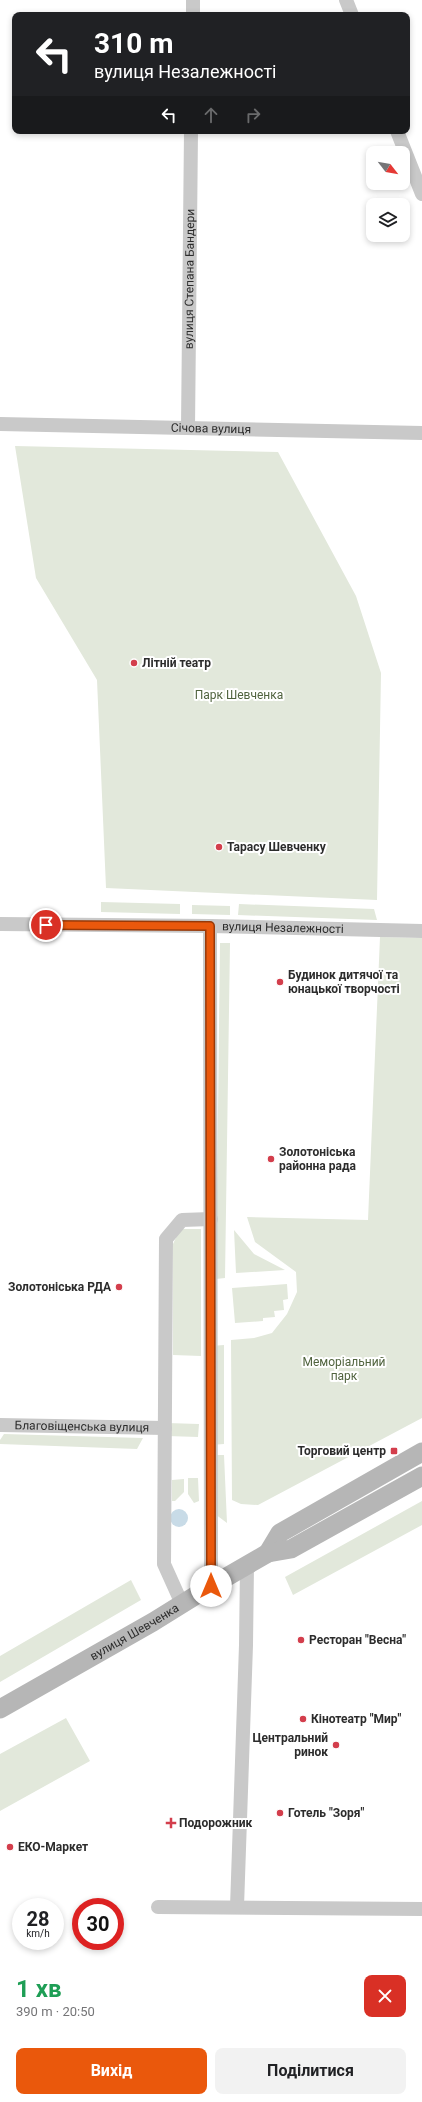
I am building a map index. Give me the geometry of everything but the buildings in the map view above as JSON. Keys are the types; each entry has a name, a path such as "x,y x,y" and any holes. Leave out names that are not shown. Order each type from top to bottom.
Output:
{"main road":[{"name":"вулиця Шевченка","path":"268,1553 280,1533 422,1452"},
{"name":"вулиця Шевченка","path":"0,1709 153,1622 268,1553 291,1549 422,1476"}],"street":[{"path":"193,0 193,12"},
{"path":"346,0 351,12"},
{"name":"вулиця Степана Бандери","path":"188,428 191,134"},
{"path":"398,134 422,194"},
{"name":"Січова вулиця","path":"0,424 422,433"},
{"name":"вулиця Незалежності","path":"0,924 210,926 422,931"},
{"path":"210,926 211,1586"},
{"path":"182,1604 164,1564 166,1239 182,1220 211,1219"},
{"name":"Благовіщенська вулиця","path":"0,1425 165,1428"},
{"path":"237,1907 246,1668 247,1565"},
{"path":"158,1907 422,1909"}],"green space":[{"name":"Парк Шевченка","path":"15,446 278,452 356,596 381,673 377,900 106,888 97,680 36,578"},
{"path":"101,902 180,904 180,914 101,912"},
{"path":"239,904 374,909 377,920 238,915"},
{"path":"192,905 230,906 230,915 192,914"},
{"name":"Меморіальний парк","path":"380,937 422,938 422,1418 258,1505 241,1504 232,1500 231,1340 254,1338 272,1333 287,1314 297,1292 296,1272 255,1242 247,1217 368,1220"},
{"path":"220,943 230,943 225,1278 216,1279"},
{"path":"180,1229 201,1229 201,1356 173,1355 173,1244"},
{"path":"234,1230 254,1254 285,1270 236,1273"},
{"path":"287,1284 288,1299 283,1300 284,1310 274,1311 275,1317 263,1318 263,1321 235,1323 232,1288"},
{"path":"224,1345 224,1444 211,1445 211,1346"},
{"path":"167,1423 199,1424 198,1437 167,1436"},
{"path":"4,1434 143,1438 137,1449 0,1444 0,1440"},
{"path":"211,1455 224,1455 227,1523 211,1511"},
{"path":"188,1478 198,1478 199,1501 194,1503 188,1494"},
{"path":"184,1479 184,1492 175,1501 172,1501 172,1480"},
{"path":"422,1501 422,1525 293,1595 285,1577"},
{"path":"131,1580 141,1600 0,1682 0,1656"},
{"path":"66,1718 90,1761 0,1811 0,1754"}],"water":[{"path":"179,1509 185,1512 188,1518 185,1524 179,1527 173,1524 170,1518 173,1512"}],"place":[{"name":"Літній театр","path":"134,663"},
{"name":"Тарасу Шевченку","path":"219,847"},
{"name":"Будинок дитячої та юнацької творчості","path":"280,982"},
{"name":"Золотоніська районна рада","path":"271,1159"},
{"name":"Золотоніська РДА","path":"119,1287"},
{"name":"Торговий центр","path":"394,1451"},
{"name":"Ресторан \"Весна\"","path":"301,1640"},
{"name":"Кінотеатр \"Мир\"","path":"303,1719"},
{"name":"Центральний ринок","path":"336,1745"},
{"name":"Готель \"Зоря\"","path":"280,1813"},
{"name":"Подорожник","path":"171,1823"},
{"name":"ЕКО-Маркет","path":"10,1847"}],"route":[{"path":"46,925 210,926 211,1586"}]}
